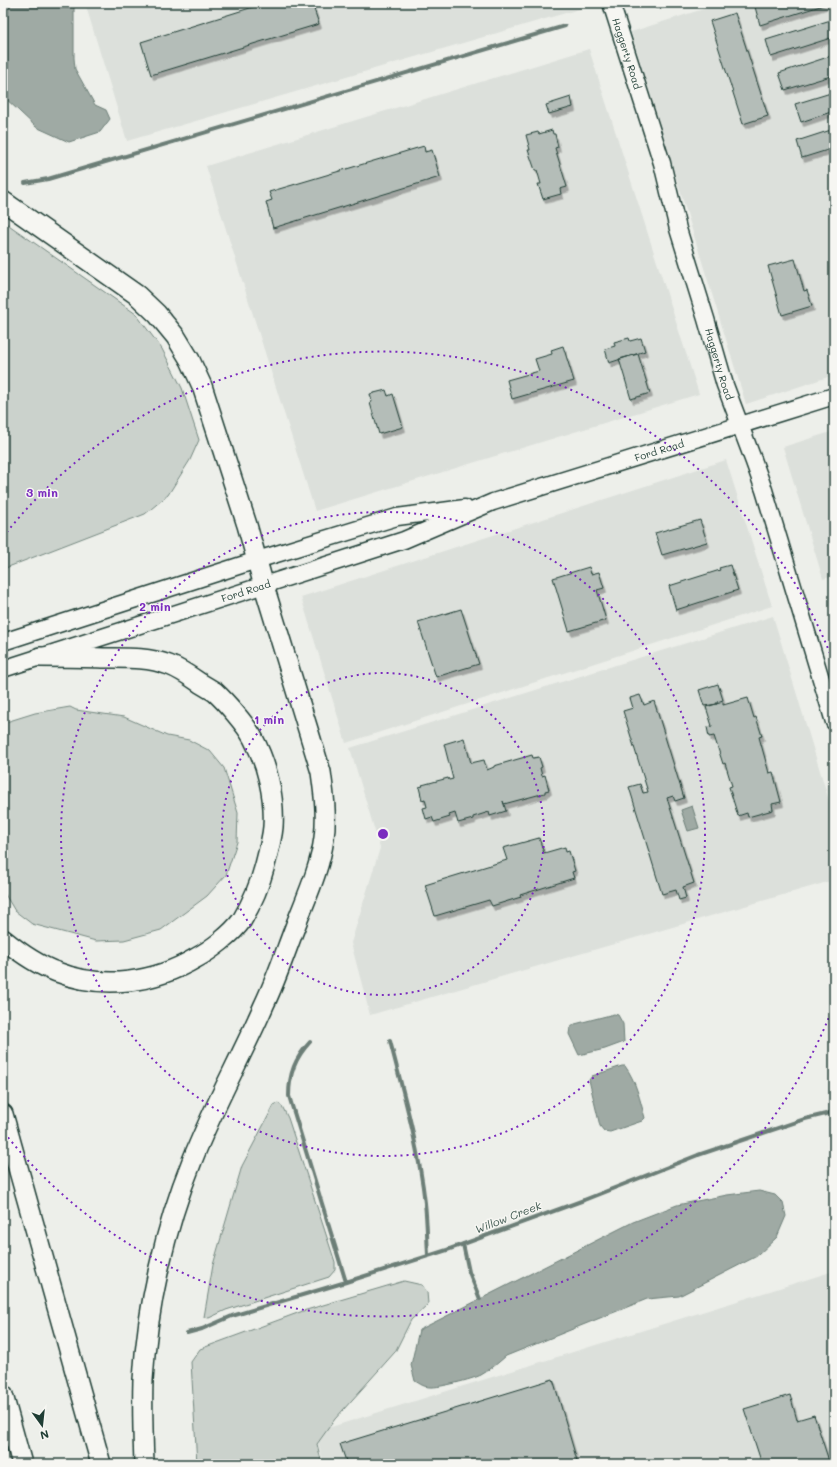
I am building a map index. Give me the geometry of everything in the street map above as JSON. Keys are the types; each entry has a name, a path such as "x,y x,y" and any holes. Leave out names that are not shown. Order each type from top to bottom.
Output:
{"highway":[{"path":"3,200 137,295 157,314 176,337 190,360 202,386 247,525 264,586 321,772 325,802 324,837 317,868 267,998 216,1104 192,1161 176,1204 163,1248 150,1319 143,1379 144,1464"},
{"path":"3,939 21,953 56,972 96,982 119,983 134,981 151,978 179,968 204,954 241,921 260,884 268,855 273,827 272,797 264,764 253,737 215,692 186,673 169,665 144,658 40,657"},
{"path":"3,1114 101,1464"},
{"path":"3,1395 22,1464"}],"main road":[{"name":"Haggerty Road","path":"611,3 662,163 678,229 725,385 764,490 834,722"},
{"name":"Ford Road","path":"3,669 404,540 485,505 834,396"},
{"name":"Ford Road","path":"3,642 257,560 397,517 485,505"}],"shaded area":[{"path":"3,3 74,3 75,69 95,105 106,110 110,119 100,132 69,142 36,127 3,96"},
{"path":"85,3 585,3 586,7 127,141"},
{"path":"722,3 834,3 834,375 746,404 631,32"},
{"path":"589,49 699,394 315,511 206,166"},
{"path":"3,221 136,314 162,349 182,388 199,440 190,460 168,495 145,514 3,569"},
{"path":"834,431 834,576 823,579 783,447"},
{"path":"726,460 772,606 346,743 301,597"},
{"path":"773,616 834,817 834,880 370,1015 351,943 380,848 350,748"},
{"path":"70,707 76,710 124,717 167,736 189,740 210,751 224,768 238,813 237,842 226,875 207,896 161,930 124,940 96,941 32,924 15,911 3,891 3,723 35,713"},
{"path":"692,806 699,828 688,831 681,810"},
{"path":"614,1014 618,1015 623,1024 624,1042 605,1049 579,1055 569,1034 570,1028 575,1024"},
{"path":"625,1066 632,1078 645,1118 642,1121 610,1132 604,1131 600,1126 589,1080 592,1076"},
{"path":"278,1103 282,1106 288,1118 335,1262 335,1270 329,1277 226,1310 209,1318 204,1317 213,1265 242,1166 274,1105"},
{"path":"759,1191 775,1195 783,1203 786,1216 777,1237 757,1256 679,1296 647,1299 506,1356 488,1371 477,1377 434,1387 422,1385 415,1381 411,1365 419,1330 633,1222 677,1205 727,1195"},
{"path":"834,1271 834,1464 324,1464 315,1432"},
{"path":"404,1281 422,1285 427,1292 428,1304 411,1320 395,1352 335,1419 317,1444 322,1464 197,1464 191,1362 200,1349 303,1311"}],"building":[{"path":"266,3 312,3 319,24 151,75 141,42"},
{"path":"766,3 830,3 760,25 755,7"},
{"path":"735,13 768,116 743,124 710,21"},
{"path":"834,19 834,37 771,57 766,40"},
{"path":"834,55 834,75 785,90 779,73"},
{"path":"834,92 834,111 801,122 795,104"},
{"path":"571,97 573,107 549,114 546,105"},
{"path":"834,129 834,148 802,158 797,141"},
{"path":"552,130 553,134 555,134 558,147 555,148 567,187 560,189 561,194 543,199 538,184 541,184 537,170 535,170 528,150 530,150 526,135 538,132 539,134"},
{"path":"424,146 425,152 432,150 440,177 273,228 266,202 272,200 269,192"},
{"path":"795,259 804,291 807,290 812,306 782,315 768,266"},
{"path":"629,338 630,341 641,338 645,351 609,363 605,349 615,346 614,342"},
{"path":"563,346 574,381 512,399 507,380 539,371 535,359 552,354 551,350"},
{"path":"638,354 650,393 631,399 619,359"},
{"path":"386,390 388,396 393,394 403,427 379,434 370,403 372,402 370,394"},
{"path":"700,520 707,542 662,555 655,533"},
{"path":"730,565 738,590 676,610 669,586 720,570 719,568"},
{"path":"589,567 591,574 599,572 604,588 597,590 606,620 569,631 553,578"},
{"path":"461,609 479,664 436,677 418,622"},
{"path":"718,684 723,700 717,702 717,704 704,706 699,690"},
{"path":"640,695 644,705 654,701 684,798 675,801 673,796 667,798 694,883 683,887 686,898 679,900 676,890 662,894 629,787 640,784 643,793 648,792 623,711 633,708 630,698"},
{"path":"748,698 754,718 756,717 762,736 759,737 769,773 773,772 781,802 772,804 773,810 748,817 747,813 738,816 729,787 732,786 725,763 723,764 714,736 709,737 707,727 712,726 706,707 723,702 723,705"},
{"path":"464,738 471,763 484,760 487,770 494,766 532,755 533,758 539,757 542,767 540,768 542,776 545,775 549,790 545,791 545,793 504,804 503,801 506,811 490,816 489,812 473,817 473,819 458,823 455,813 449,815 450,817 434,822 432,817 426,819 423,808 427,807 425,799 422,800 419,787 448,778 449,780 453,779 444,744"},
{"path":"539,838 544,853 565,847 566,852 569,851 575,871 572,872 574,878 520,895 521,897 492,906 489,900 435,916 425,885 507,860 503,848"},
{"path":"553,1379 578,1464 347,1464 340,1444"},
{"path":"790,1395 797,1420 814,1415 830,1464 762,1464 744,1409"}],"waterway":[{"path":"657,7 670,3"},
{"path":"25,183 48,179 565,26"},
{"path":"390,1041 419,1162 426,1210 428,1255"},
{"path":"310,1042 300,1054 294,1067 290,1081 289,1096 346,1282"},
{"name":"Willow Creek","path":"187,1333 202,1329 232,1316 447,1250 584,1200 698,1155 805,1119 834,1112"},
{"path":"463,1244 469,1272 480,1299"}]}
